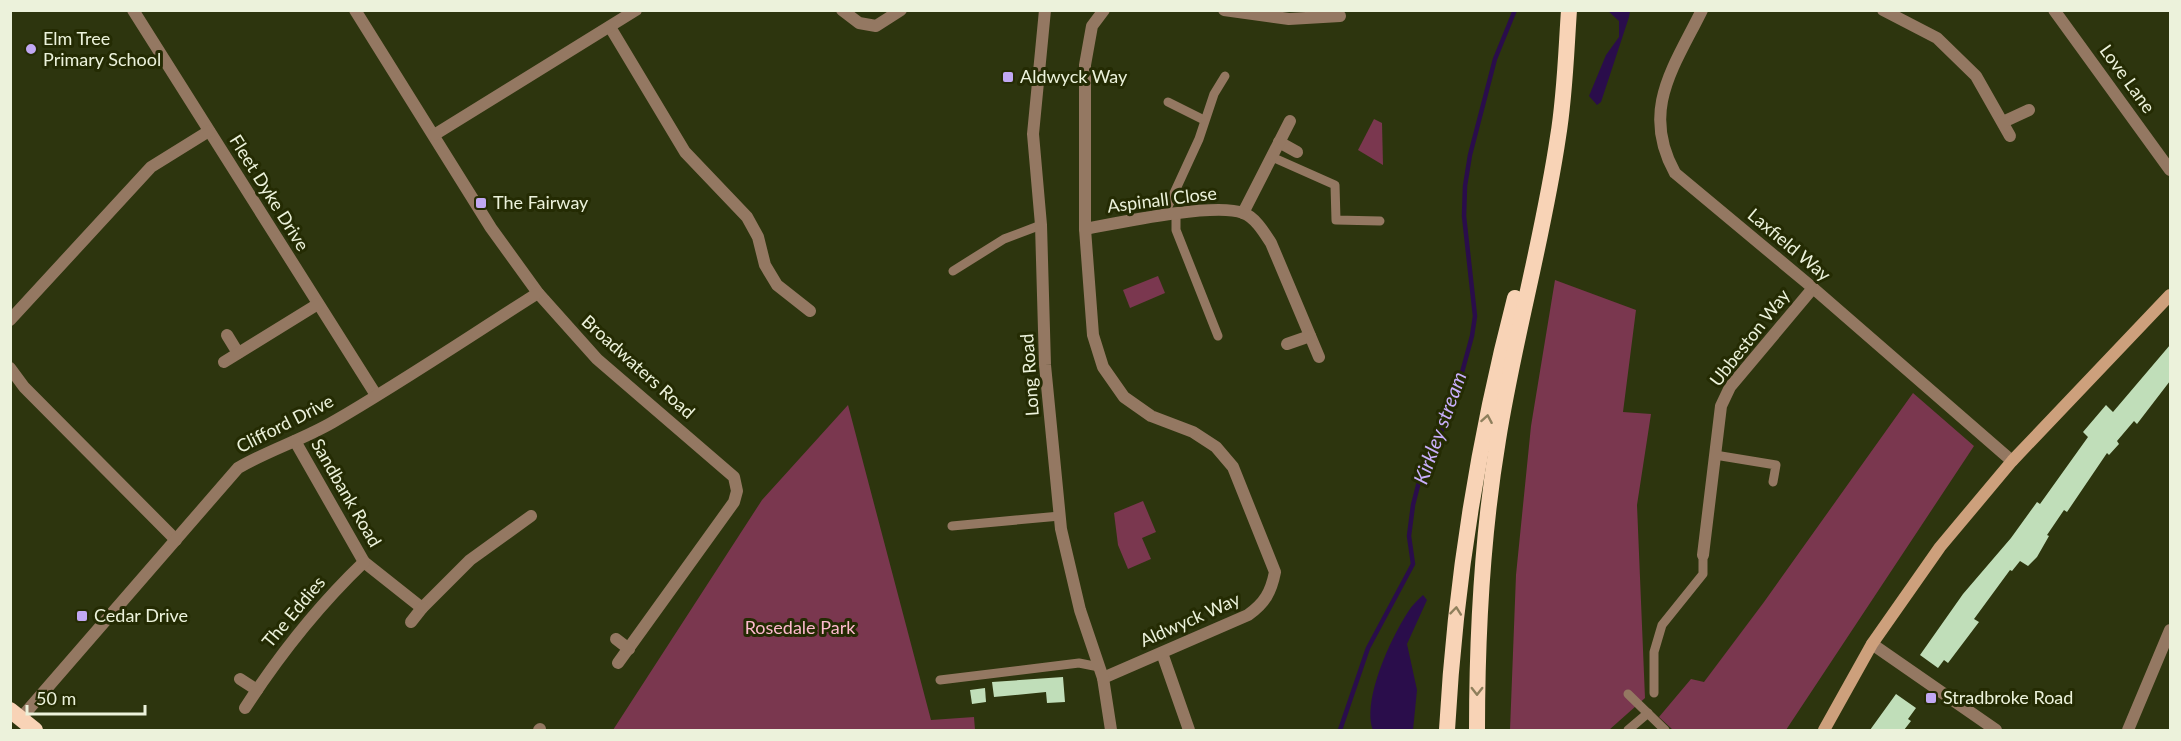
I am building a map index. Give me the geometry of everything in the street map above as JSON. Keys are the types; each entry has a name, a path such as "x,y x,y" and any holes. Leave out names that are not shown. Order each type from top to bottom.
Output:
{"highway":[{"path":"1447,730 1462,557 1495,375 1537,213 1568,19"},
{"path":"1477,730 1482,594 1493,474 1509,376 1558,140 1566,83 1568,19"},
{"path":"16,714 35,730"}],"main road":[{"path":"1824,730 1872,644 1940,548 2012,461 2170,295"}],"street":[{"name":"Fleet Dyke Drive","path":"133,10 376,395"},
{"name":"Broadwaters Road","path":"355,10 491,228 538,292 597,359 735,477 737,491 734,502 618,663"},
{"path":"434,135 636,10"},
{"path":"842,10 859,23 876,26 902,10"},
{"name":"Long Road","path":"1045,10 1033,134 1041,225 1046,365 1060,516 1080,610 1101,673 1111,730"},
{"name":"Aldwyck Way","path":"1101,673 1162,653 1248,615 1262,605 1272,590 1275,572 1233,467 1216,447 1193,432 1151,416 1125,397 1103,367 1093,335 1085,229 1085,64 1092,26 1104,10"},
{"path":"1224,10 1289,19 1315,13 1340,16"},
{"name":"Laxfield Way","path":"1702,10 1668,78 1661,103 1659,130 1663,152 1675,173 1813,288 2012,461"},
{"path":"1883,10 1937,38 1976,76 2010,136"},
{"name":"Love Lane","path":"2055,10 2170,170"},
{"path":"610,27 685,152 747,217 758,237 765,265 777,285 810,311"},
{"path":"2003,122 2029,110"},
{"name":"Aspinall Close","path":"1243,213 1290,121"},
{"path":"10,320 151,167 209,131"},
{"path":"1280,142 1297,152"},
{"name":"Aspinall Close","path":"1085,229 1170,214 1226,210 1243,213 1260,226 1271,243 1319,357"},
{"name":"Ubbeston Way","path":"1703,555 1720,406 1730,387 1813,288"},
{"name":"Clifford Drive","path":"16,714 176,540 238,468 263,453 332,423 538,292"},
{"path":"224,362 318,304"},
{"path":"227,335 238,353"},
{"path":"1287,344 1310,336"},
{"path":"10,368 24,387 176,540"},
{"name":"Sandbank Road","path":"295,441 364,562 422,608"},
{"path":"411,622 470,560 531,516"},
{"name":"The Eddies","path":"245,708 279,655 339,585 364,562"},
{"path":"2128,730 2170,630"},
{"path":"616,639 629,649"},
{"path":"1872,644 1996,730"},
{"path":"1162,653 1189,730"},
{"path":"240,679 257,690"}],"lane":[{"path":"1218,336 1170,214 1214,94 1225,76"},
{"path":"1168,102 1204,120"},
{"path":"1272,157 1335,185 1336,220 1380,220"},
{"path":"953,271 1004,239 1041,225"},
{"path":"1715,455 1776,465 1773,482"},
{"path":"952,526 1060,516"},
{"path":"1654,693 1654,652 1662,625 1702,574 1703,555"},
{"path":"940,680 1079,663 1101,673"},
{"path":"1628,694 1665,730"},
{"path":"1628,730 1648,713"}],"green space":[{"path":"1374,119 1382,123 1383,165 1358,150"},
{"path":"1158,276 1165,293 1130,308 1123,290"},
{"path":"1555,280 1636,310 1623,412 1651,414 1637,505 1645,698 1609,730 1510,730 1516,575 1531,426"},
{"path":"1913,393 1974,446 1786,730 1673,730 1659,717 1691,679 1704,682"},
{"name":"Rosedale Park","path":"848,405 931,720 974,717 975,730 613,730 762,500"},
{"path":"1143,501 1156,532 1142,538 1151,559 1128,569 1118,545 1114,513"}],"shaded area":[{"path":"1608,11 1630,11 1601,102 1597,105 1589,96 1606,55 1619,37 1619,21"},
{"path":"1423,595 1427,600 1407,644 1417,690 1413,730 1373,730 1371,703 1380,670 1401,623 1411,607"}],"building":[{"path":"2170,345 2170,381 2137,424 2134,421 2117,441 2119,444 2109,455 2107,453 2067,512 2064,510 2047,535 2049,536 2037,557 2028,566 2020,561 2012,571 2010,570 1974,619 1979,622 1948,663 1944,660 1938,668 1920,655 1963,594 2011,538 2037,502 2040,504 2088,437 2083,432 2106,405 2113,412"},
{"path":"1063,677 1065,702 1047,703 1046,692 994,697 992,682"},
{"path":"985,688 986,702 972,704 970,690"},
{"path":"1896,694 1916,708 1908,719 1911,721 1904,730 1870,730"}],"waterway":[{"name":"Kirkley stream","path":"1340,730 1368,648 1413,564 1409,536 1413,505 1422,470 1435,447 1455,398 1472,336 1475,316 1464,216 1465,186 1470,155 1495,59 1515,10"}],"place":[{"name":"Elm Tree Primary School","path":"31,49"},
{"name":"Aldwyck Way","path":"1008,77"},
{"name":"The Fairway","path":"481,203"},
{"name":"Cedar Drive","path":"82,616"},
{"name":"Stradbroke Road","path":"1931,698"}]}
